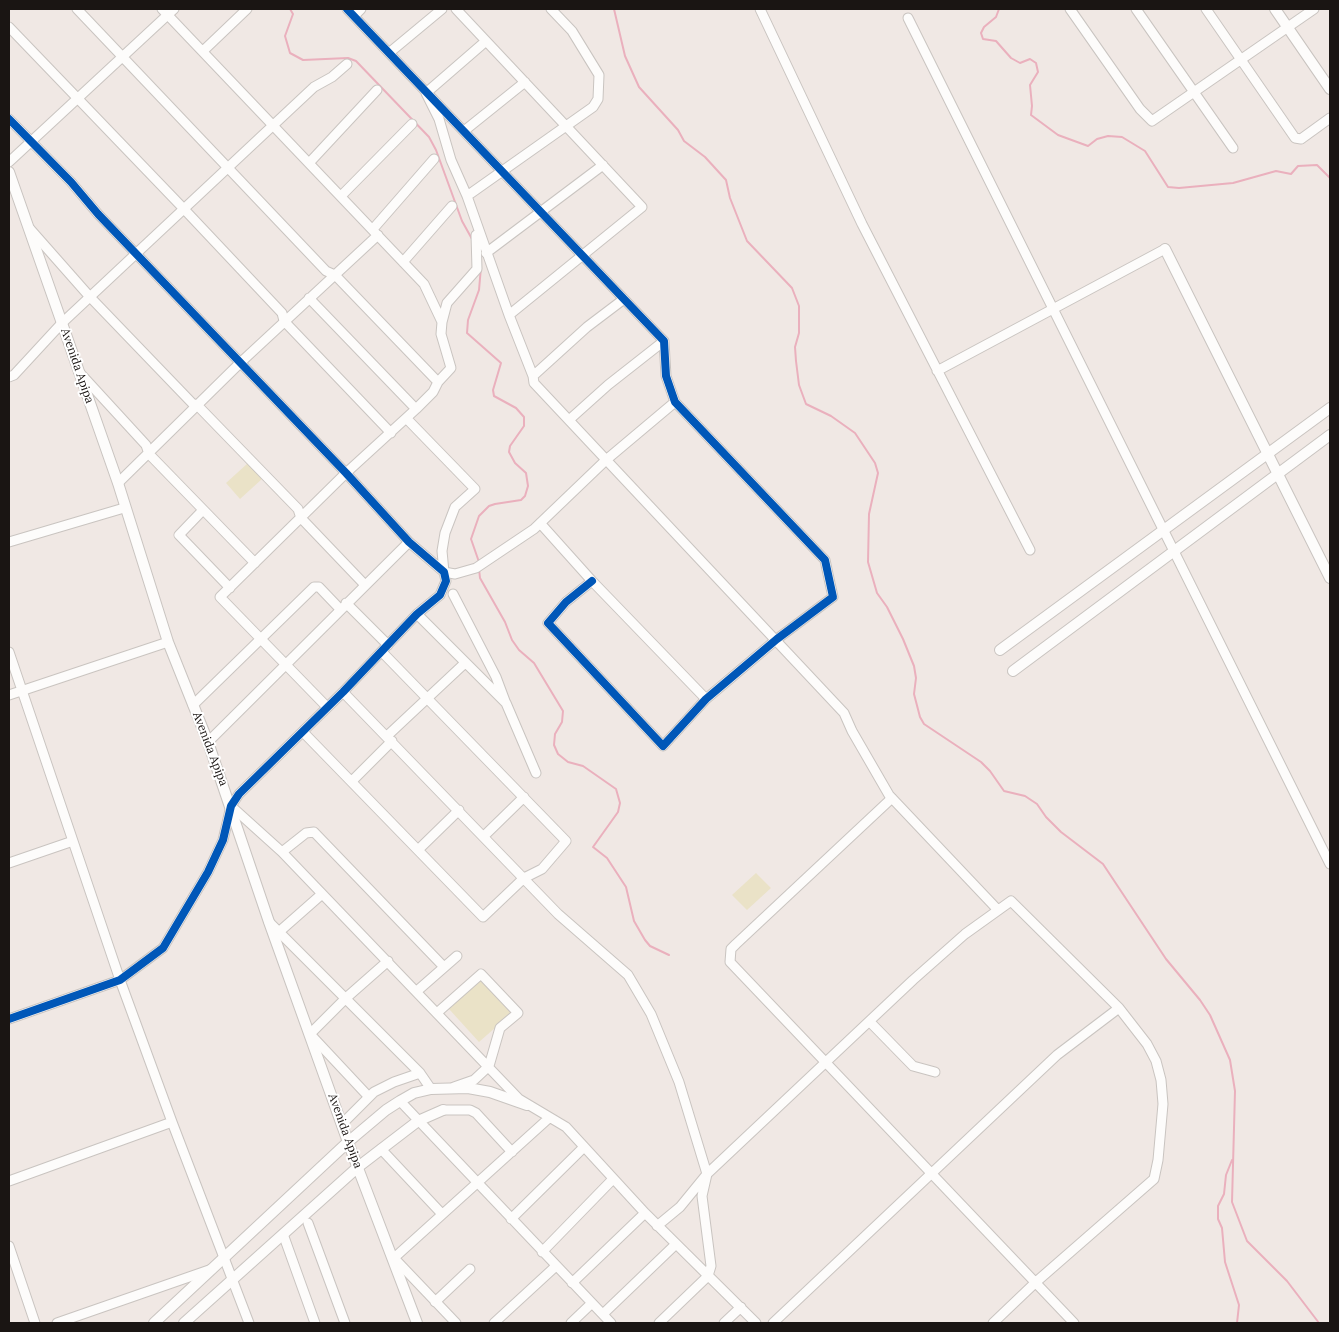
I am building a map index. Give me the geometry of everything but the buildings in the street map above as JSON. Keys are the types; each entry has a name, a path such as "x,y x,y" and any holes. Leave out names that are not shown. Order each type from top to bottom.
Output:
{"street":[{"path":"77,9 326,271 335,275 438,382"},
{"path":"203,51 247,9"},
{"path":"347,9 426,93 542,211 664,341 666,376 675,402 825,560 833,597 776,639 706,699 663,746 548,623 556,612 592,581"},
{"path":"354,16 361,9"},
{"path":"389,53 442,9"},
{"path":"456,9 642,207 509,315"},
{"path":"467,196 594,107 600,91 599,75 572,31 551,9"},
{"path":"760,9 862,224 1030,550"},
{"path":"1070,9 1140,109 1152,121 1314,9"},
{"path":"1136,9 1233,148"},
{"path":"1206,9 1295,138 1301,139 1330,118"},
{"path":"1275,9 1330,89"},
{"path":"9,162 123,57 168,11 203,51 342,195 424,284 442,322"},
{"path":"908,18 1330,864"},
{"path":"9,27 282,313 284,321 391,433"},
{"path":"426,93 486,41"},
{"path":"9,376 14,375 62,323 227,166 314,87 348,64"},
{"path":"464,131 524,82"},
{"path":"310,162 377,90"},
{"path":"426,93 439,119 451,160 467,196 534,383 844,713 852,731 892,798 997,909"},
{"path":"9,119 71,182 135,254 410,542 444,572 462,573 476,568 540,523 606,460 675,402"},
{"path":"342,195 412,124"},
{"path":"118,483 240,363 335,275 376,232 434,159"},
{"path":"486,252 603,165"},
{"name":"Avenida Apipa","path":"9,172 118,483 124,508 168,642 208,742 269,922 348,1142 394,1258 417,1323"},
{"path":"403,262 452,206"},
{"path":"327,707 220,597 346,473 407,419 433,392 438,382 451,368 441,334 442,322 447,303 479,264 475,220"},
{"path":"28,227 90,297 298,509 301,518 365,585"},
{"path":"937,371 1165,248 1330,578"},
{"path":"309,298 416,409"},
{"path":"533,376 587,327 624,299"},
{"path":"569,420 608,385 664,341"},
{"path":"79,372 146,445 149,454 255,563"},
{"path":"1000,650 1330,408"},
{"path":"9,1019 120,980 158,954 173,935 208,872 223,840 231,806 246,787 444,589 446,581 442,551 451,515 458,503 476,489 407,419"},
{"path":"1013,670 1330,436"},
{"path":"9,542 124,508"},
{"path":"203,510 179,535 230,588"},
{"path":"540,523 592,581 706,699"},
{"path":"208,742 343,606 410,542"},
{"path":"193,705 316,586 343,606 385,648 427,697 566,841 542,868 524,878 483,916 303,732"},
{"path":"453,594 496,677 536,773"},
{"path":"417,614 506,703"},
{"path":"9,695 168,642"},
{"path":"9,652 120,980 172,1122 250,1323"},
{"path":"352,781 427,697 465,663"},
{"path":"343,692 558,914 628,975 639,991 670,1060 708,1174 702,1196 711,1271 659,1323"},
{"path":"484,836 524,798"},
{"path":"892,798 752,928 732,949 730,962 1074,1323"},
{"path":"231,806 282,852 527,1105"},
{"path":"418,849 459,810"},
{"path":"282,852 306,833 314,832 444,966"},
{"path":"9,863 73,841"},
{"path":"280,931 322,894"},
{"path":"657,1226 680,1207 708,1174 965,934 997,909 1011,901 1119,1008 1147,1044 1156,1061 1161,1080 1161,1128 1154,1179 992,1323"},
{"path":"269,922 420,1073 431,1089"},
{"path":"417,991 457,956"},
{"path":"368,1096 310,1034 346,998 388,961"},
{"path":"438,1012 481,974 518,1013 500,1028 489,1066 474,1080 449,1088"},
{"path":"773,1323 1057,1055 1119,1008"},
{"path":"870,1022 913,1066 934,1072"},
{"path":"342,1124 368,1096 394,1082 420,1073"},
{"path":"154,1323 348,1142 386,1110 414,1093 431,1089 449,1088 490,1092 527,1105 566,1127 657,1226 756,1323"},
{"path":"400,1101 511,1220 611,1323"},
{"path":"184,1323 233,1277 358,1167 418,1121 443,1110 470,1110 476,1113 512,1152"},
{"path":"456,1323 394,1258 549,1118"},
{"path":"9,1181 172,1122"},
{"path":"511,1220 584,1147"},
{"path":"381,1149 442,1214"},
{"path":"542,1252 613,1179"},
{"path":"572,1282 645,1213"},
{"path":"308,1223 344,1320 335,1323"},
{"path":"283,1234 315,1323"},
{"path":"603,1314 676,1244"},
{"path":"9,1246 35,1323"},
{"path":"494,1323 556,1266"},
{"path":"57,1323 212,1268"},
{"path":"435,1302 470,1270"},
{"path":"571,1323 592,1303"},
{"path":"724,1323 741,1307"}],"shaded area":[{"path":"248,463 262,479 240,499 226,483"},
{"path":"756,873 771,888 747,910 732,895"},
{"path":"481,979 512,1013 479,1042 449,1009"}],"waterway":[{"path":"290,9 293,14 285,36 290,53 303,60 348,58 356,61 429,137 436,150 462,221 472,239"},
{"path":"614,9 625,56 639,87 678,130 684,141 705,157 726,180 730,198 747,241 792,288 799,306 799,333 795,347 799,385 806,404 831,416 855,433 875,463 878,473 869,514 868,562 877,593 887,607 914,666 916,678 914,694 920,717 924,724 981,762 1004,791 1025,796 1037,804 1046,817 1061,832 1103,864 1166,959 1210,1015 1230,1060 1235,1091 1232,1202 1247,1241 1287,1281 1319,1323"},
{"path":"999,9 996,17 984,27 981,33 983,39 996,41 1011,58 1020,63 1030,59 1036,63 1038,72 1030,85 1031,115 1058,135 1088,146 1097,139 1108,136 1122,137 1145,151 1168,187 1179,188 1233,183 1276,171 1291,174 1298,166 1317,165 1330,178"},
{"path":"479,562 471,539 479,516 489,506 521,500 525,496 528,486 526,473 515,463 509,452 510,446 524,426 524,417 516,408 494,396 493,390 501,363 467,333 468,320 479,290 481,267"},
{"path":"479,569 480,578 505,622 512,640 519,650 534,663 563,711 562,722 555,734 554,745 558,754 568,762 583,766 616,789 620,803 618,812 593,847 607,858 626,887 634,921 645,940 650,946 669,955"},
{"path":"1232,1160 1226,1175 1224,1194 1218,1206 1218,1219 1222,1228 1225,1262 1239,1305 1237,1323"}],"cycle path":[{"path":"347,9 664,341 666,376 675,402 825,560 833,597 777,639 706,699 663,746 548,623 566,602 592,581"},
{"path":"9,119 71,182 98,214 346,473 409,542 444,572 446,581 440,595 417,614 343,692 239,794 231,806 223,840 208,872 163,948 120,980 9,1019"}]}
